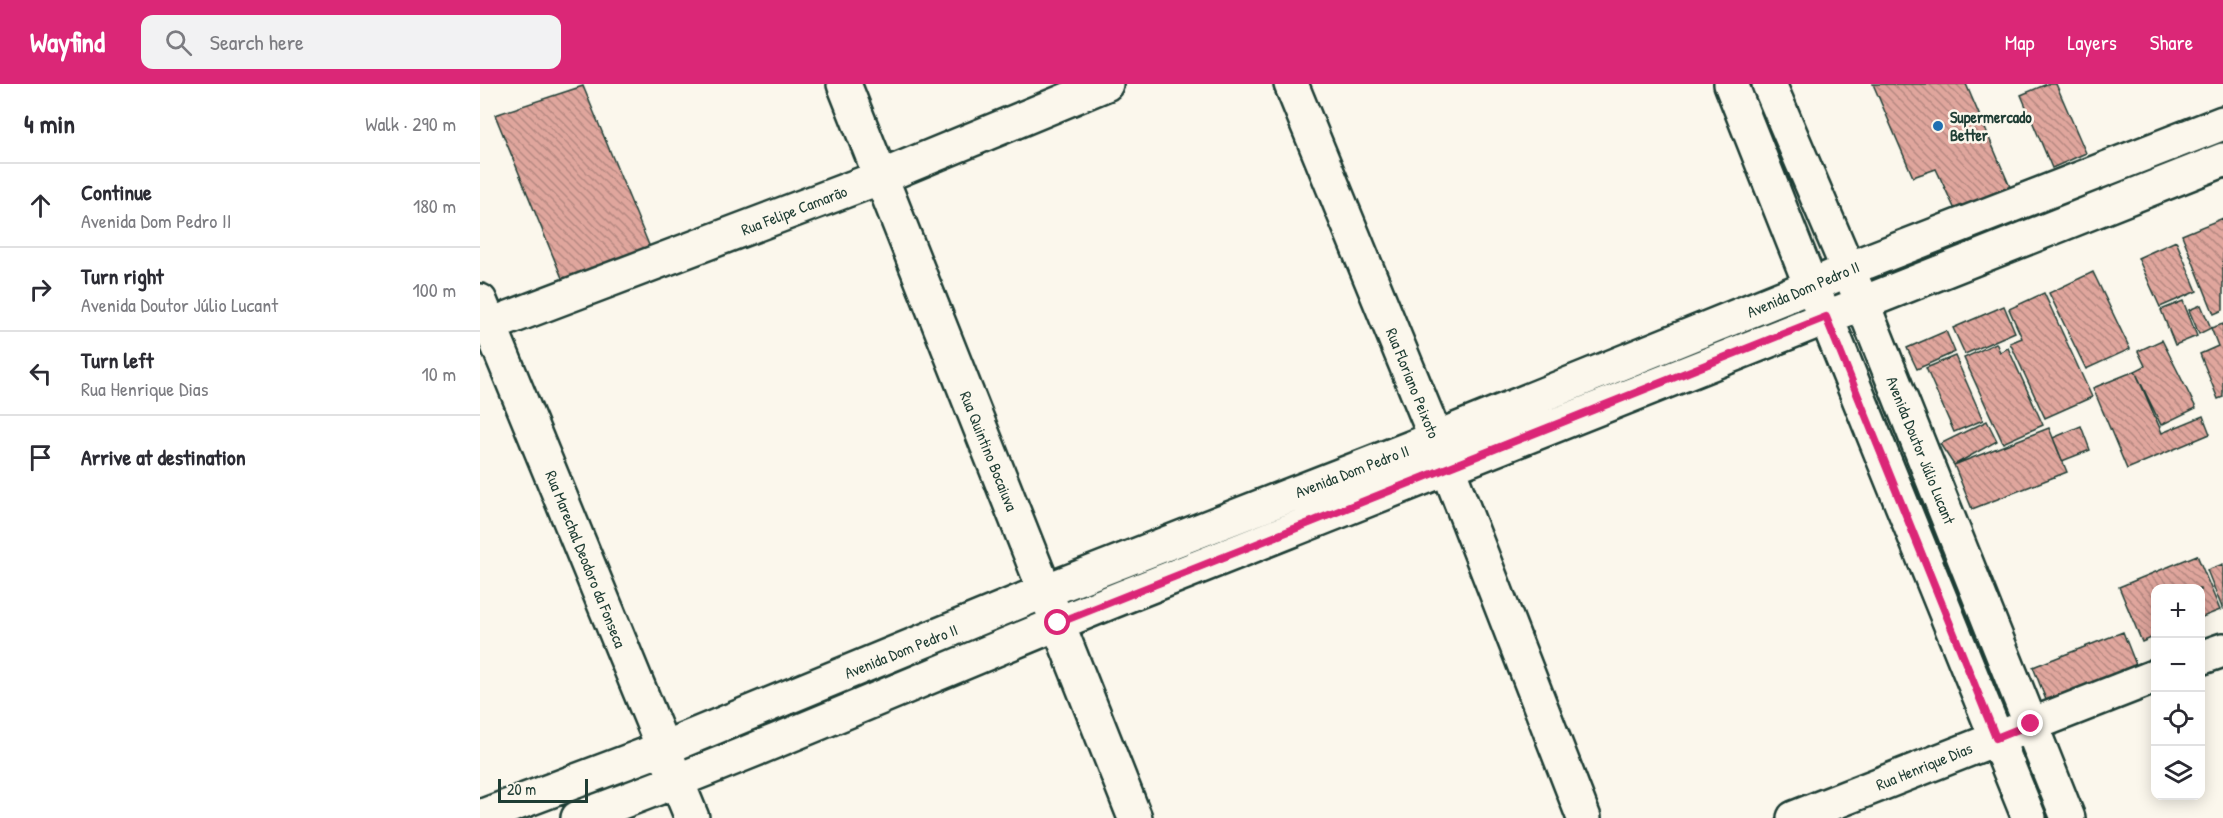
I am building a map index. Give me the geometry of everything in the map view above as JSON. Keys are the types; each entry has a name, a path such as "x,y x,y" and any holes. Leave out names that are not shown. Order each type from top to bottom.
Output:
{"street":[{"name":"Rua Quintino Bocaiuva","path":"844,84 1135,818"},
{"name":"Rua Felipe Camarão","path":"483,319 880,177 1106,84"},
{"name":"Rua Floriano Peixoto","path":"1291,84 1441,453 1584,818"},
{"path":"1731,84 2029,818"},
{"name":"Avenida Doutor Júlio Lucant","path":"1769,84 1862,302 2068,818"},
{"name":"Avenida Dom Pedro II","path":"578,818 678,782 1058,623 1848,269 2223,123"},
{"name":"Avenida Dom Pedro II","path":"480,817 664,748 1045,591 1826,317 2223,160"},
{"name":"Rua Marechal Deodoro da Fonseca","path":"483,319 692,818"},
{"path":"1901,502 1935,486"},
{"path":"2205,656 2223,650"},
{"name":"Rua Henrique Dias","path":"1794,818 2151,678"}],"building":[{"name":"Supermercado Better","path":"1873,84 1966,84 2010,187 1957,214 1936,169 1913,177"},
{"path":"2047,84 2056,84 2086,153 2052,168 2021,95"},
{"path":"583,86 656,262 569,295 495,115"},
{"path":"2223,218 2223,310 2214,314 2182,235"},
{"path":"2176,241 2197,291 2160,307 2138,258"},
{"path":"2093,272 2130,349 2086,369 2049,293"},
{"path":"2044,293 2092,397 2045,418 2010,343 2022,338 2009,309"},
{"path":"2183,301 2197,336 2175,345 2161,310"},
{"path":"2201,305 2211,328 2199,334 2189,310"},
{"path":"2004,306 2015,332 1965,354 1953,328"},
{"path":"2223,324 2223,397 2218,399 2200,354 2218,346 2211,328"},
{"path":"1946,331 1955,352 1917,369 1907,348"},
{"path":"2162,340 2196,408 2161,425 2135,371 2145,366 2138,351"},
{"path":"1996,343 2000,352 2008,348 2043,425 2003,443 1964,358"},
{"path":"1955,356 1983,420 1954,432 1926,368"},
{"path":"2135,371 2162,433 2203,416 2210,434 2127,469 2093,388"},
{"path":"1987,421 1997,441 1954,465 1940,444"},
{"path":"2081,426 2090,450 2062,461 2053,438"},
{"path":"2049,428 2067,472 1972,509 1954,465"},
{"path":"2197,555 2220,610 2205,616 2205,584 2151,584 2151,638 2142,642 2119,587"},
{"path":"2223,564 2223,610 2207,570"},
{"path":"2123,632 2140,675 2050,710 2033,667"}],"place":[{"name":"Supermercado Better","path":"1938,126"}],"route":[{"path":"1058,623 1826,317 1996,738 2031,724"}]}
